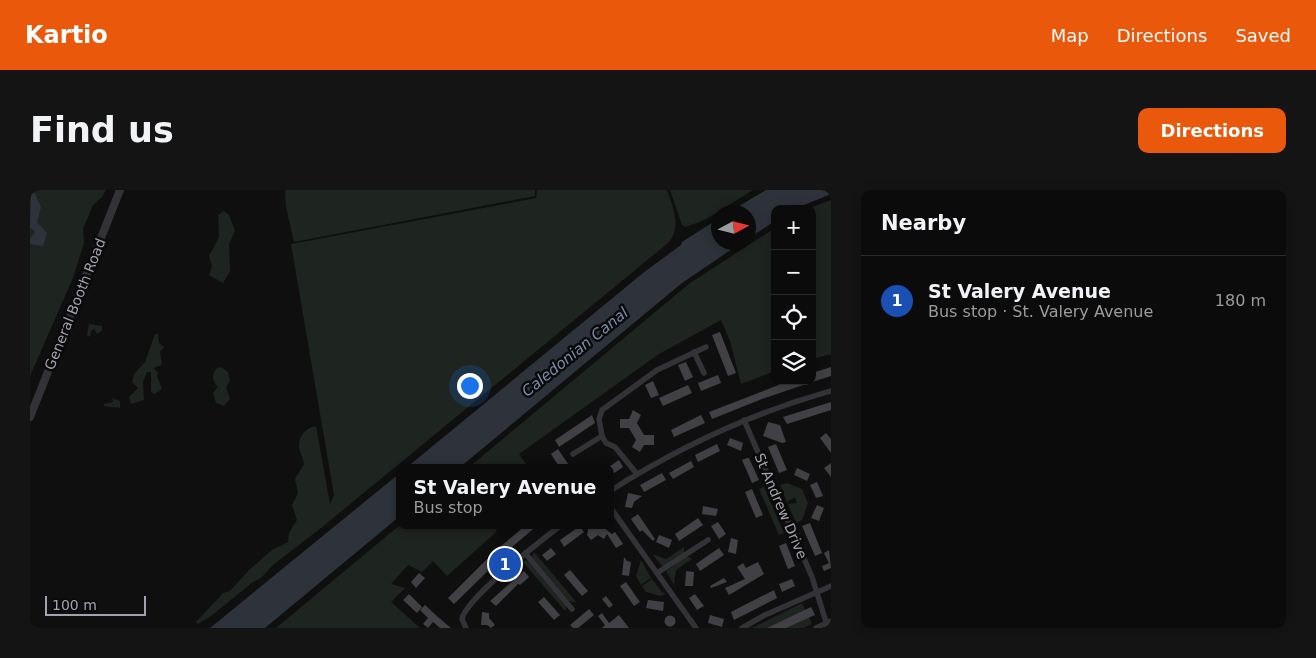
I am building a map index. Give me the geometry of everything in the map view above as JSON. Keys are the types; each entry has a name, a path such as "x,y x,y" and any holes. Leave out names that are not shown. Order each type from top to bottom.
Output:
{"street":[{"name":"General Booth Road","path":"30,417 120,190"},
{"path":"637,474 615,447 606,443 602,436 599,419 602,410 657,370 706,347"},
{"path":"694,352 704,373"},
{"path":"614,488 699,440 744,420 831,391"},
{"name":"St Andrew Drive","path":"744,420 817,591 829,624"},
{"path":"573,454 602,436"},
{"path":"614,513 696,628"},
{"path":"466,628 462,619 465,612 496,578 556,529"},
{"path":"657,573 708,540"},
{"path":"525,553 572,610"},
{"path":"742,628 831,586"},
{"path":"816,628 829,624"}],"shaded area":[{"path":"30,190 106,190 102,197 93,205 83,229 84,243 73,278 30,376"},
{"path":"285,190 535,190 535,196 294,242 286,207"},
{"path":"537,190 667,190 675,217 675,231 668,243 399,464 396,464 396,466 321,528 273,565 261,578 198,624 196,622 223,593 230,591 249,570 272,550 288,542 289,533 297,520 292,505 298,493 295,479 304,464 299,443 303,433 309,428 316,426 330,504 334,495 291,244 536,198"},
{"path":"670,190 753,190 729,205 711,205 711,216 705,220 685,227 682,225"},
{"path":"831,200 831,354 816,358 816,250 816,206"},
{"path":"224,211 229,215 235,231 229,244 230,271 223,283 209,275 212,266 209,256 219,237 218,215"},
{"path":"771,231 771,373 741,384 730,341 721,320 659,354 519,454 526,464 473,464 690,283 741,250 756,250 756,240"},
{"path":"89,324 102,326 102,331 97,334 94,329 91,331 90,337 87,335"},
{"path":"155,334 158,334 159,343 164,347 160,352 162,365 154,368 158,373 157,376 162,389 154,394 151,391 151,372 147,372 143,382 144,400 131,404 129,397 138,388 132,382 134,374 145,362"},
{"path":"221,367 228,372 230,381 226,387 230,399 224,406 216,403 213,393 218,387 213,380 213,376 217,368"},
{"path":"112,398 120,401 120,408 104,406 104,404 113,402"},
{"path":"787,483 802,489 808,503 802,520 796,523 788,504 797,503 795,497 787,502 780,485"},
{"path":"764,487 784,533 779,535 759,489"},
{"path":"396,528 500,529 447,576 433,561 422,572 408,565 391,584 405,588 391,602 420,628 276,628"},
{"path":"684,547 684,553 663,567 652,554 666,559"},
{"path":"534,552 577,603 569,601 532,557"},
{"path":"687,556 692,559 676,570 674,585 666,571"},
{"path":"527,560 567,606 565,611 523,562"},
{"path":"641,560 651,578 641,585 636,576"},
{"path":"652,579 662,592 666,594 660,596 646,592 642,586"},
{"path":"802,603 812,624 804,628 752,628"}],"water":[{"path":"766,190 831,190 831,194 804,205 771,205 771,224 756,233 756,205 741,205"},
{"path":"31,191 35,194 41,207 37,222 47,233 43,246 30,244 30,238 35,233 30,228"},
{"name":"Caledonian Canal","path":"711,223 711,250 731,250 682,283 464,464 411,464 643,273 681,245 682,242"},
{"path":"396,476 396,519 265,628 210,628"}],"building":[{"path":"720,332 736,373 728,376 712,335"},
{"path":"686,362 693,377 685,381 678,365"},
{"path":"831,367 831,376 816,381 816,372"},
{"path":"718,375 721,383 701,391 698,383"},
{"path":"653,381 659,395 651,398 645,385"},
{"path":"688,385 692,393 663,406 659,398"},
{"path":"779,385 803,385 712,419 709,412"},
{"path":"831,402 831,410 787,424 783,417"},
{"path":"633,410 641,415 637,423 644,435 654,435 654,445 644,445 640,452 632,447 636,440 629,428 620,428 620,419 629,419"},
{"path":"592,415 595,423 559,447 555,440"},
{"path":"701,415 705,423 674,437 671,430"},
{"path":"768,422 780,425 786,442 782,443 763,436"},
{"path":"826,433 831,439 831,453 820,438"},
{"path":"730,438 743,443 741,451 727,445"},
{"path":"717,444 720,451 698,462 695,455"},
{"path":"776,444 787,470 779,473 768,447"},
{"path":"558,449 568,464 557,464 551,454"},
{"path":"749,458 759,480 752,483 742,460"},
{"path":"619,460 623,467 614,473 613,464"},
{"path":"691,461 694,467 673,479 669,473"},
{"path":"831,463 831,477 824,468"},
{"path":"797,468 810,474 807,481 794,475"},
{"path":"662,473 666,480 644,492 640,485"},
{"path":"817,482 823,496 816,498 810,485"},
{"path":"752,489 763,515 756,518 745,492"},
{"path":"628,493 642,496 634,502 632,508 625,507"},
{"path":"817,505 824,508 819,521 811,518"},
{"path":"703,506 718,509 716,516 702,514"},
{"path":"638,514 655,539 653,541 642,530 640,532 631,519"},
{"path":"698,518 703,525 679,541 675,534"},
{"path":"718,522 726,534 719,539 711,526"},
{"path":"810,523 822,553 815,556 802,526"},
{"path":"521,529 533,529 493,563 494,565 454,604 448,598 494,552"},
{"path":"576,529 582,529 584,532 564,547 560,540"},
{"path":"588,529 605,529 612,534 615,532 623,544 616,548 607,534 604,539 598,535 591,540 587,535"},
{"path":"659,535 672,540 669,548 656,542"},
{"path":"731,538 738,540 736,554 728,552"},
{"path":"786,543 795,566 788,569 779,546"},
{"path":"551,548 556,554 547,561 542,555"},
{"path":"719,548 724,555 700,571 696,564"},
{"path":"829,550 831,568 824,571 822,566 829,563 824,553"},
{"path":"624,557 627,561 631,562 629,576 622,575"},
{"path":"758,562 764,574 729,595 725,588 745,579 737,567 743,563 746,568"},
{"path":"570,570 588,591 582,596 564,575"},
{"path":"524,571 529,577 520,585 518,584 496,606 490,601"},
{"path":"686,571 694,572 693,586 685,586"},
{"path":"419,573 425,578 416,588 411,582"},
{"path":"724,578 727,582 711,588 710,586"},
{"path":"792,579 795,586 782,592 779,584"},
{"path":"626,582 640,602 634,606 620,586"},
{"path":"774,590 777,598 734,620 731,612"},
{"path":"409,594 422,607 417,613 403,600"},
{"path":"695,594 704,606 697,610 689,598"},
{"path":"606,596 613,605 609,608 602,599"},
{"path":"544,597 560,615 554,620 538,602"},
{"path":"648,600 664,602 663,611 646,608"},
{"path":"425,605 451,628 440,628 433,622 428,628 423,624 428,618 420,610"},
{"path":"811,607 815,615 786,628 767,628"},
{"path":"589,609 594,615 578,628 573,628 570,625"},
{"path":"482,612 489,613 489,618 495,625 491,628 487,625 481,625"},
{"path":"602,613 609,623 619,615 629,628 602,628 605,625 598,616"},
{"path":"670,615 676,621 670,627 664,621"},
{"path":"710,615 724,619 722,627 708,623"}],"place":[{"name":"St Valery Avenue","path":"505,564"}]}
